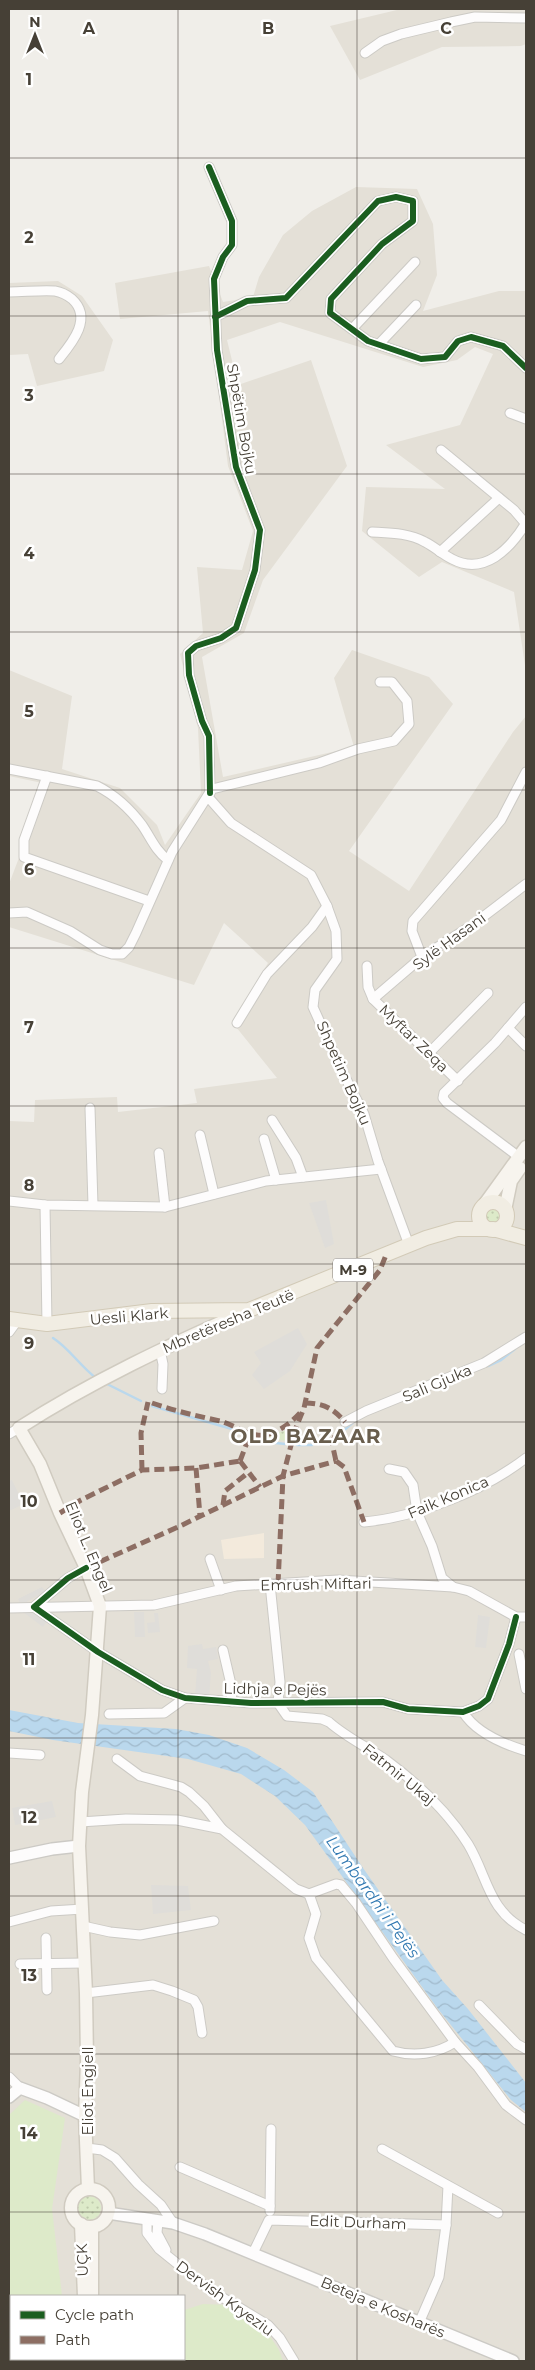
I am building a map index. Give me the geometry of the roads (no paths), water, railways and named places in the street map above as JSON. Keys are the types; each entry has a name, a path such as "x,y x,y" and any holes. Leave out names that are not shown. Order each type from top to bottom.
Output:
{"main road":[{"path":"524,1154 512,1181 506,1214 501,1226 491,1229 482,1224 482,1209 524,1154"},
{"path":"482,1209 496,1202 506,1214"},
{"name":"Mbretëresha Teutë","path":"457,1229 482,1209"},
{"name":"M-9","path":"506,1214 526,1238"},
{"name":"Mbretëresha Teutë","path":"14,1431 101,1378 249,1310 360,1267 409,1245 457,1229 491,1229"},
{"name":"M-9","path":"491,1229 526,1238"},
{"name":"Uesli Klark","path":"11,1324 47,1324 152,1311 249,1310"},
{"name":"Eliot L. Engel","path":"14,1431 40,1464 60,1513 86,1568 100,1606 98,1652 88,1746"},
{"name":"Eliot Engjell","path":"88,1746 79,1846 86,1993 87,2061 85,2116 88,2189"},
{"path":"88,2189 94,2190 108,2201 108,2213 102,2223 86,2226 74,2217 71,2205 77,2194 88,2189"},
{"name":"UÇK","path":"84,2295 86,2226"},
{"name":"UÇK","path":"86,2226 92,2295"}],"street":[{"path":"365,53 382,42 401,34 475,17 526,18"},
{"name":"Shpëtim Bojku","path":"209,166 232,220 232,245 223,257 214,279 217,350 236,467 260,530 255,570 236,628 221,638 196,646 188,653 189,675 202,720 209,736 209,795"},
{"path":"215,317 247,301 286,298 378,201 396,197 413,201 413,221 382,244 330,299 330,313 368,341 421,359 445,357 458,341 471,337 503,346 526,368"},
{"path":"352,328 415,262"},
{"path":"9,292 57,291 67,295 74,302 82,316 81,324 78,332 59,359"},
{"path":"379,344 416,305"},
{"path":"510,413 526,419"},
{"path":"372,532 411,536 426,542 440,552 466,565 484,565 522,539 526,523 514,510 441,450"},
{"path":"440,552 499,498"},
{"path":"9,913 27,912 70,931 100,950 112,954 122,954 129,947 168,860 212,789 319,763 358,749 394,741 409,724 407,701 392,682 380,682"},
{"path":"9,769 59,777 97,786 110,793 132,813 146,830 159,853 168,860"},
{"path":"422,957 412,931 413,921 501,820 526,772"},
{"path":"47,776 24,840 24,857 149,901"},
{"name":"Shpetim Bojku","path":"209,795 231,823 311,875 327,906 336,931 337,959 316,990 313,1007 364,1114 381,1169 409,1245"},
{"name":"Sylë Hasani","path":"373,999 422,957 471,926 526,884"},
{"path":"238,1023 267,974 312,927 327,906"},
{"name":"Myftar Zeqa","path":"367,966 368,987 373,999 458,1081 444,1093 443,1098 446,1104 524,1154"},
{"path":"429,1053 488,992"},
{"path":"458,1081 526,1007"},
{"path":"508,1028 526,1046"},
{"path":"90,1108 93,1206"},
{"path":"272,1120 296,1158 303,1177"},
{"path":"200,1135 214,1194"},
{"path":"264,1139 276,1180"},
{"path":"159,1153 165,1206"},
{"path":"9,1201 45,1205 165,1206 276,1180 381,1169"},
{"path":"45,1205 47,1324"},
{"path":"200,1312 208,1318 210,1327"},
{"name":"Sali Gjuka","path":"345,1422 366,1411 484,1363 526,1337"},
{"path":"160,1350 163,1364 162,1390"},
{"name":"Faik Konica","path":"364,1522 389,1520 417,1512 477,1487 526,1458"},
{"path":"389,1468 404,1472 414,1485 417,1512 432,1546 442,1578 453,1587"},
{"path":"210,1559 221,1590"},
{"path":"34,1607 68,1578 86,1568"},
{"name":"Emrush Miftari","path":"9,1608 154,1605 236,1586 338,1580 453,1587 469,1591 516,1617 526,1617"},
{"path":"270,1584 280,1682 278,1703"},
{"name":"Lidhja e Pejës","path":"34,1607 98,1652 162,1690 185,1698 278,1703 383,1702 408,1709 463,1712"},
{"path":"516,1617 506,1652 488,1699 479,1706 463,1712 468,1720 483,1732 526,1751"},
{"name":"Lidhja e Pejës","path":"223,1650 230,1680 232,1702"},
{"path":"519,1654 526,1689"},
{"path":"109,1714 164,1713 185,1698"},
{"name":"Fatmir Ukaj","path":"278,1703 288,1716 322,1719 328,1722 386,1760 422,1789 465,1839 490,1894 500,1909 511,1920 526,1930"},
{"path":"9,1753 40,1755"},
{"path":"117,1759 136,1773 160,1783 181,1787 189,1792 204,1806 222,1829 296,1889 309,1894 336,1884 341,1885 356,1903 393,1958 455,2042 478,2067 506,2105 526,2120"},
{"path":"80,1822 126,1819 177,1820 222,1829"},
{"path":"9,1858 52,1849 79,1846"},
{"path":"309,1894 316,1914 309,1938 316,1958 393,2051 406,2055 430,2053 455,2042"},
{"path":"9,1922 51,1911 83,1909"},
{"path":"83,1926 110,1932 140,1935 214,1921"},
{"path":"46,1938 47,1990"},
{"path":"20,1964 84,1963"},
{"path":"86,1993 154,1985 172,1991 194,2000 198,2008 202,2033"},
{"path":"479,2005 517,2044 526,2049"},
{"path":"9,2077 20,2088 85,2116"},
{"path":"9,2097 20,2088"},
{"path":"253,2253 269,2220 272,2129"},
{"path":"87,2148 102,2150 116,2158 138,2184 161,2205 173,2223"},
{"path":"382,2149 498,2213"},
{"path":"180,2167 270,2206"},
{"path":"419,2323 439,2277 446,2225 448,2186"},
{"path":"108,2213 173,2223"},
{"name":"Dervish Kryeziu","path":"153,2220 147,2228 150,2238 171,2259 210,2290 268,2325 280,2338 294,2361"},
{"name":"Edit Durham","path":"269,2220 446,2225"},
{"name":"Beteja e Kosharës","path":"173,2223 253,2253 513,2361"}],"water":[{"name":"Lumbardhi i Pejës","path":"9,1710 78,1723 176,1729 209,1735 247,1748 284,1770 313,1792 363,1868 442,1980 468,2009 526,2083 526,2112 511,2100 438,2009 305,1825 275,1796 241,1774 188,1759 53,1740 9,1731"}],"waterway":[{"path":"53,1338 96,1378"},
{"path":"488,1366 501,1360 515,1349"},
{"path":"105,1383 141,1401"},
{"path":"152,1406 232,1429"},
{"path":"336,1437 356,1420"},
{"path":"258,1441 285,1444"},
{"path":"297,1445 312,1445"}],"district":[{"name":"OLD BAZAAR","path":"306,1436"}]}
